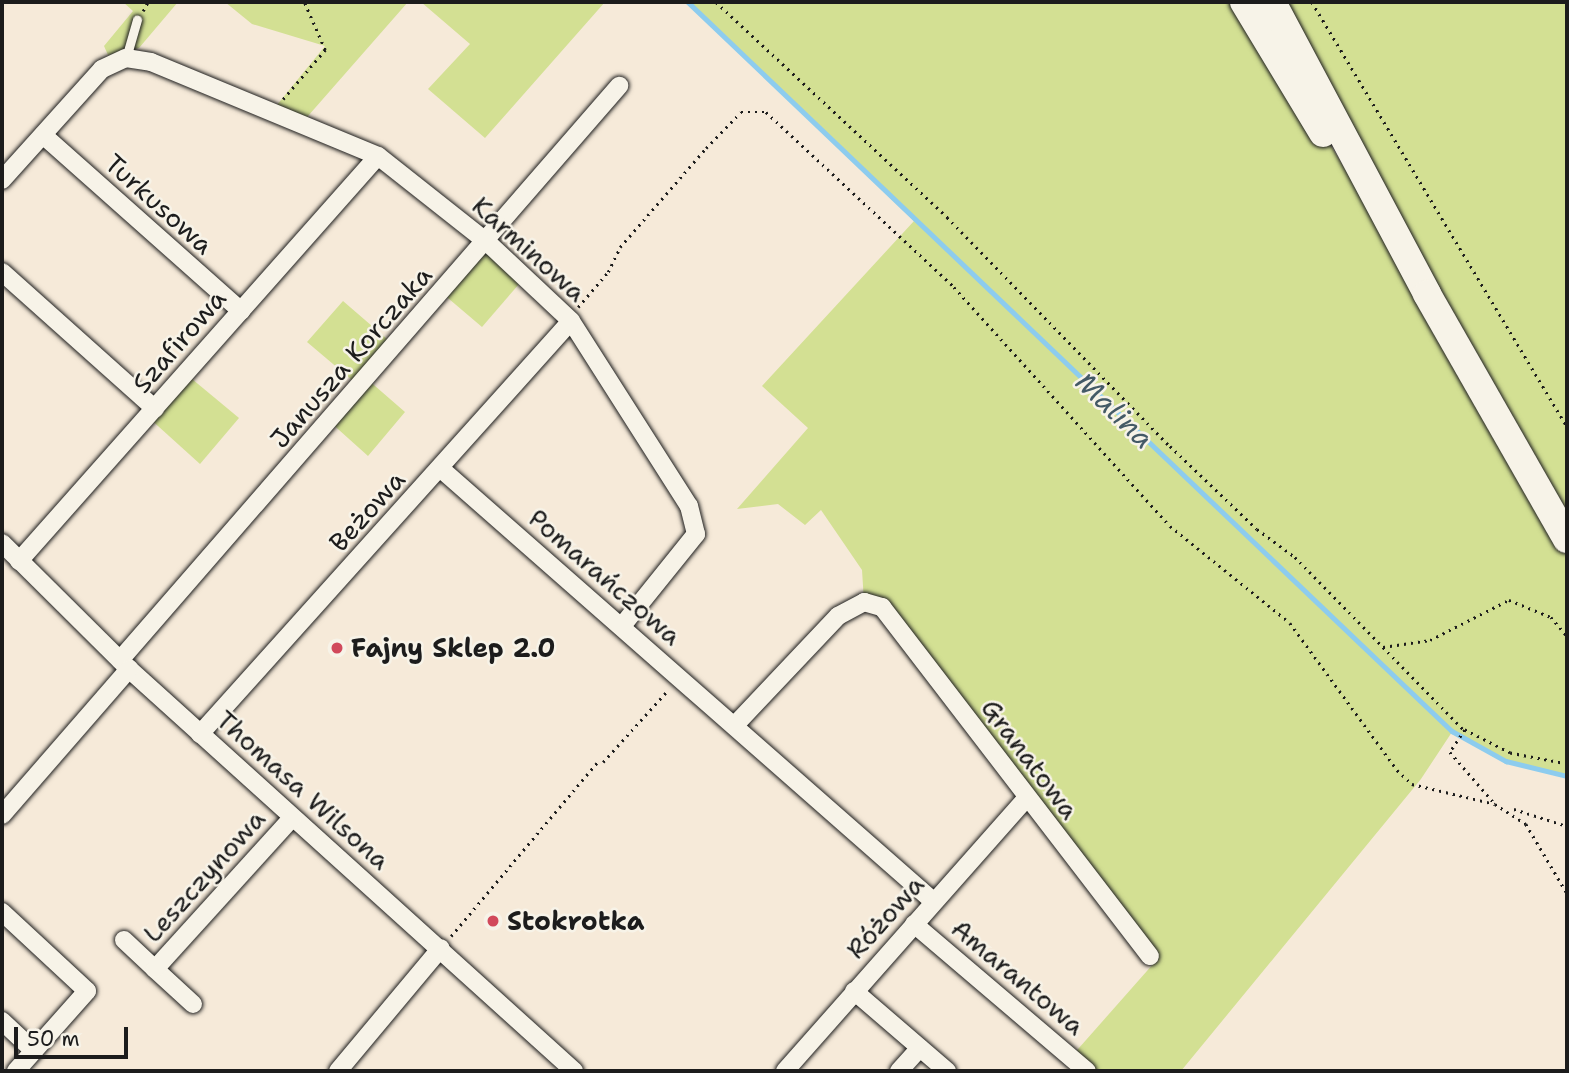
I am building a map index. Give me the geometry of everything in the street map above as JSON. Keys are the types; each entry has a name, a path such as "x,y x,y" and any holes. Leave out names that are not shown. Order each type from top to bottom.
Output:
{"main road":[{"path":"1244,2 1427,294"},
{"path":"1272,2 1427,294 1567,539"}],"street":[{"name":"Karminowa","path":"126,58 151,62 378,156 487,242 569,320 689,506 696,534 622,626"},
{"path":"2,180 102,69 126,58"},
{"name":"Janusza Korczaka","path":"2,815 124,665 619,86"},
{"name":"Turkusowa","path":"43,135 240,311"},
{"name":"Szafirowa","path":"19,561 378,156"},
{"path":"2,272 155,409"},
{"name":"Beżowa","path":"200,734 440,468 569,320"},
{"name":"Pomarańczowa","path":"440,468 933,901"},
{"name":"Thomasa Wilsona","path":"2,543 124,665 292,818 441,948 574,1071"},
{"name":"Granatowa","path":"735,725 838,616 864,602 882,607 908,637 1026,799 1150,956"},
{"name":"Różowa","path":"785,1071 1026,799"},
{"name":"Leszczynowa","path":"155,969 292,818"},
{"path":"2,912 88,991 16,1071"},
{"name":"Amarantowa","path":"914,924 1087,1071"},
{"name":"Leszczynowa","path":"124,940 193,1004"},
{"path":"338,1071 441,948"},
{"path":"854,991 947,1071"},
{"path":"2,1021 34,1051"},
{"path":"899,1071 920,1048"}],"lane":[{"path":"126,58 137,20"}],"path":[{"path":"272,111 325,50 304,2"},
{"path":"716,2 947,217 1170,446 1257,529 1295,557 1463,731 1510,753 1567,764"},
{"path":"1312,2 1567,427"},
{"path":"569,320 706,148 741,112 766,112 954,287 1170,526 1290,623 1397,770 1412,784 1495,804 1567,826"},
{"path":"1383,647 1430,640 1509,600 1551,617 1567,636"},
{"path":"441,948 602,760 680,677"},
{"path":"1463,731 1450,752 1495,804"},
{"path":"1511,809 1567,893"}],"green space":[{"path":"123,2 178,2 139,48 108,55 104,46 133,11"},
{"path":"225,2 408,2 301,124 272,111 325,46 252,24"},
{"path":"421,2 605,2 485,138 428,89 470,44"},
{"path":"688,2 1244,2 1383,232 1272,2 1567,2 1567,776 1506,761 1452,732 1421,779 1181,1071 1087,1071 1071,1057 1154,963 908,637 864,602 862,570 821,510 805,525 778,504 737,509 808,428 762,386 914,221"},
{"path":"487,242 526,276 482,327 442,293"},
{"path":"343,301 394,345 367,379 405,412 368,456 329,421 359,386 307,342"},
{"path":"186,374 239,418 200,464 148,417"}],"waterway":[{"name":"Malina","path":"688,2 1452,731 1506,761 1567,776"}],"place":[{"name":"Fajny Sklep 2.0","path":"337,648"},
{"name":"Stokrotka","path":"493,921"}]}
